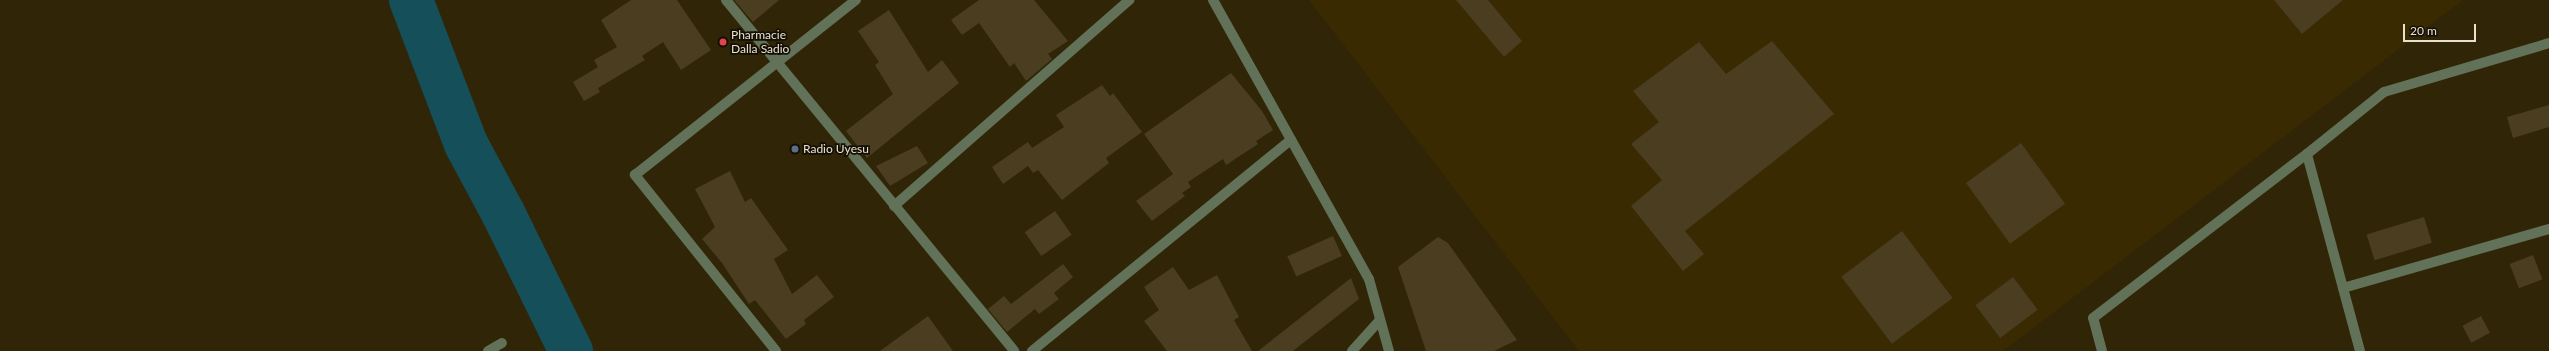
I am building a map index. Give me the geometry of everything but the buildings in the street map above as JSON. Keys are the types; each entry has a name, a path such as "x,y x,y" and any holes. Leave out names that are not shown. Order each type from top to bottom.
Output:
{"street":[{"path":"726,0 1014,351"},
{"path":"776,351 635,175 856,0"},
{"path":"894,206 1129,0"},
{"path":"1213,0 1369,279 1389,351"},
{"path":"2102,351 2093,318 2307,154 2384,92 2549,43"},
{"path":"1032,351 1291,140"},
{"path":"2307,154 2360,351"},
{"path":"2343,288 2549,229"},
{"path":"1352,351 1380,321"},
{"path":"488,351 502,343"}],"shaded area":[{"path":"1309,0 2463,0 2003,351 1579,351"}],"waterway":[{"path":"411,0 466,144 504,215 571,351"}],"place":[{"name":"Pharmacie Dalla Sadio","path":"723,42"},
{"name":"Radio Uyesu","path":"795,149"}]}
